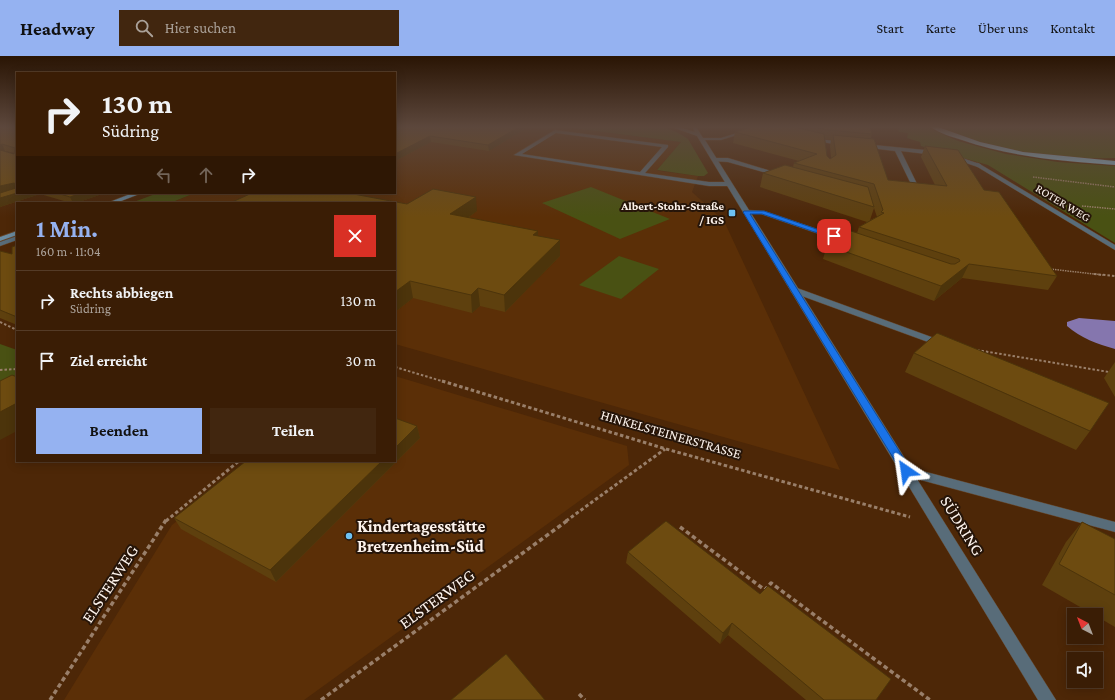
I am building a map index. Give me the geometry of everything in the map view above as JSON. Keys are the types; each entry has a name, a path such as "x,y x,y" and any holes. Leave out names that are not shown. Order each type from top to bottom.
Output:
{"highway":[{"path":"1042,157 1066,160 1115,162"}],"street":[{"path":"530,157 709,184 729,184"},
{"path":"641,174 656,157"},
{"name":"SÜDRING","path":"713,157 1048,700"},
{"path":"900,157 914,184"},
{"name":"ROTER WEG","path":"954,157 978,165 1115,248"},
{"path":"715,160 728,160 784,175"},
{"path":"113,202 136,194"},
{"path":"746,212 762,212 856,244"},
{"path":"0,239 16,233"},
{"path":"0,244 16,238"},
{"path":"794,290 945,345"},
{"path":"906,471 1115,527"}],"path":[{"path":"1033,177 1115,187"},
{"path":"1044,268 1115,276"},
{"path":"0,322 16,330"},
{"path":"945,345 1115,373"},
{"name":"HINKELSTEINERSTRASSE","path":"396,367 666,449 939,525"},
{"path":"0,370 16,369"},
{"name":"ELSTERWEG","path":"321,700 666,449"},
{"name":"ELSTERWEG","path":"50,700 167,519 238,462"},
{"path":"680,527 765,590 771,583 930,700"},
{"path":"579,694 585,700"}],"shaded area":[{"path":"396,157 668,157 657,170 698,176 692,192 724,221 840,470 396,344 396,202 172,202 192,194 396,194"},
{"path":"1079,318 1115,321 1115,349 1090,340 1067,326 1067,322"},
{"name":"Kindertagesstätte Bretzenheim-Süd","path":"396,376 627,446 629,465 304,700 64,700 172,525 251,462 396,462"}],"green space":[{"path":"668,157 699,157 708,173 704,176 698,176 657,170"},
{"path":"960,157 1026,157 1058,162 1115,166 1115,243 988,165"},
{"path":"1061,157 1115,157 1115,158"},
{"path":"591,187 670,219 620,239 542,203"},
{"path":"155,194 192,194 172,202 134,202"},
{"path":"619,256 659,269 621,299 579,285"},
{"path":"0,344 16,350 16,390 0,394"}],"building":[{"path":"0,157 16,157 16,184 14,183 0,186"},
{"path":"809,157 828,157 830,159 833,157 880,157 888,180 947,186 931,157 963,157 984,190 999,192 1057,276 969,264 941,286 827,245 851,231 951,264 955,264 960,261 959,259 859,227 884,213 881,212 883,210 874,184 794,163"},
{"path":"785,165 868,187 874,207 763,173"},
{"path":"16,188 16,193 0,198 0,193"},
{"path":"433,189 476,197 450,214 538,231 533,235 560,240 504,295 478,288 471,295 410,281 396,291 396,202 232,202 250,194 353,194 407,204"},
{"path":"60,194 78,194 70,197"},
{"path":"16,245 16,317 0,310 0,251 12,254 12,247"},
{"path":"937,333 1109,403 1090,431 914,353"},
{"path":"12,375 16,377 16,404 0,412 0,381"},
{"path":"396,418 417,426 396,447"},
{"path":"245,462 381,462 270,570 174,518"},
{"path":"666,521 760,594 768,586 891,679 876,700 824,700 732,623 723,633 628,552"},
{"path":"1082,522 1115,539 1115,595 1059,564"},
{"path":"506,654 545,700 451,700"}],"place":[{"name":"Albert-Stohr-Straße / IGS","path":"732,213"},
{"name":"Kindertagesstätte Bretzenheim-Süd","path":"349,536"}],"route":[{"path":"834,236 762,212 746,212 906,471"}]}
